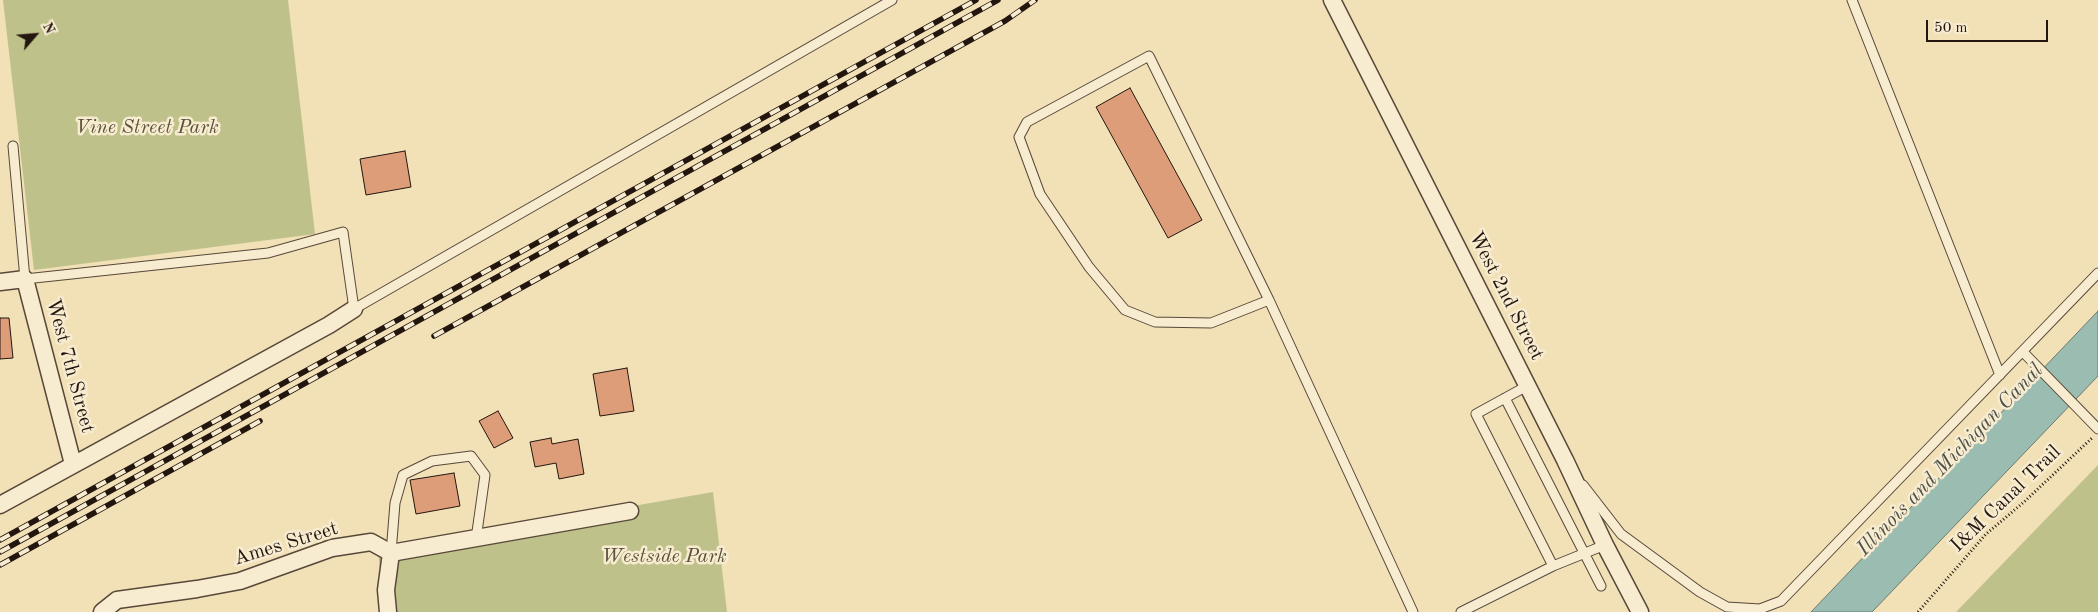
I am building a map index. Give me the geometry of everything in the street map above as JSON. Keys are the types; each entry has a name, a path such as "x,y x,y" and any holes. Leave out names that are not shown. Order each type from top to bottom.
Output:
{"street":[{"name":"West 2nd Street","path":"1332,0 1565,460 1604,545 1640,612"},
{"path":"0,282 25,279"},
{"name":"West 7th Street","path":"25,279 73,464"},
{"path":"0,505 354,309"},
{"path":"388,612 386,590 391,553 630,512"},
{"name":"Ames Street","path":"102,611 117,600 240,581 332,548 371,542 391,553"}],"lane":[{"path":"13,146 25,279 268,253 343,232 354,309 892,0"},
{"path":"1852,0 2000,375"},
{"path":"1269,300 1212,324 1155,322 1125,310 1089,267 1040,194 1019,137 1027,122 1150,56 1269,300 1413,612"},
{"path":"1565,460 1621,534 1707,596 1727,607 1760,609 1781,601 2098,273"},
{"path":"2023,352 2098,431"},
{"path":"1528,386 1476,414 1553,566"},
{"path":"1505,398 1601,586"},
{"path":"391,553 395,503 403,475 432,461 471,456 485,475 476,539"},
{"path":"1461,612 1553,566 1604,545"}],"path":[{"name":"I&M Canal Trail","path":"1918,612 1986,534 2024,502 2098,431"}],"green space":[{"name":"Vine Street Park","path":"3,0 288,0 315,234 34,270"},
{"path":"2098,465 2098,612 1956,612"},
{"name":"Westside Park","path":"713,492 727,612 384,612 378,551"}],"water":[{"name":"Illinois and Michigan Canal","path":"2098,311 2098,376 1872,612 1811,612"}],"building":[{"path":"1130,88 1202,220 1168,238 1096,107"},
{"path":"405,151 411,187 366,195 360,159"},
{"path":"0,318 9,318 13,358 0,359"},
{"path":"627,368 634,411 600,416 593,374"},
{"path":"498,411 513,438 494,448 479,421"},
{"path":"551,438 552,444 578,439 584,474 559,479 556,463 535,467 530,442"},
{"path":"454,473 460,506 416,514 410,480"}],"railway":[{"path":"0,540 976,0"},
{"path":"0,552 998,0"},
{"path":"434,336 1005,21 1035,0"},
{"path":"0,565 260,421"}]}
